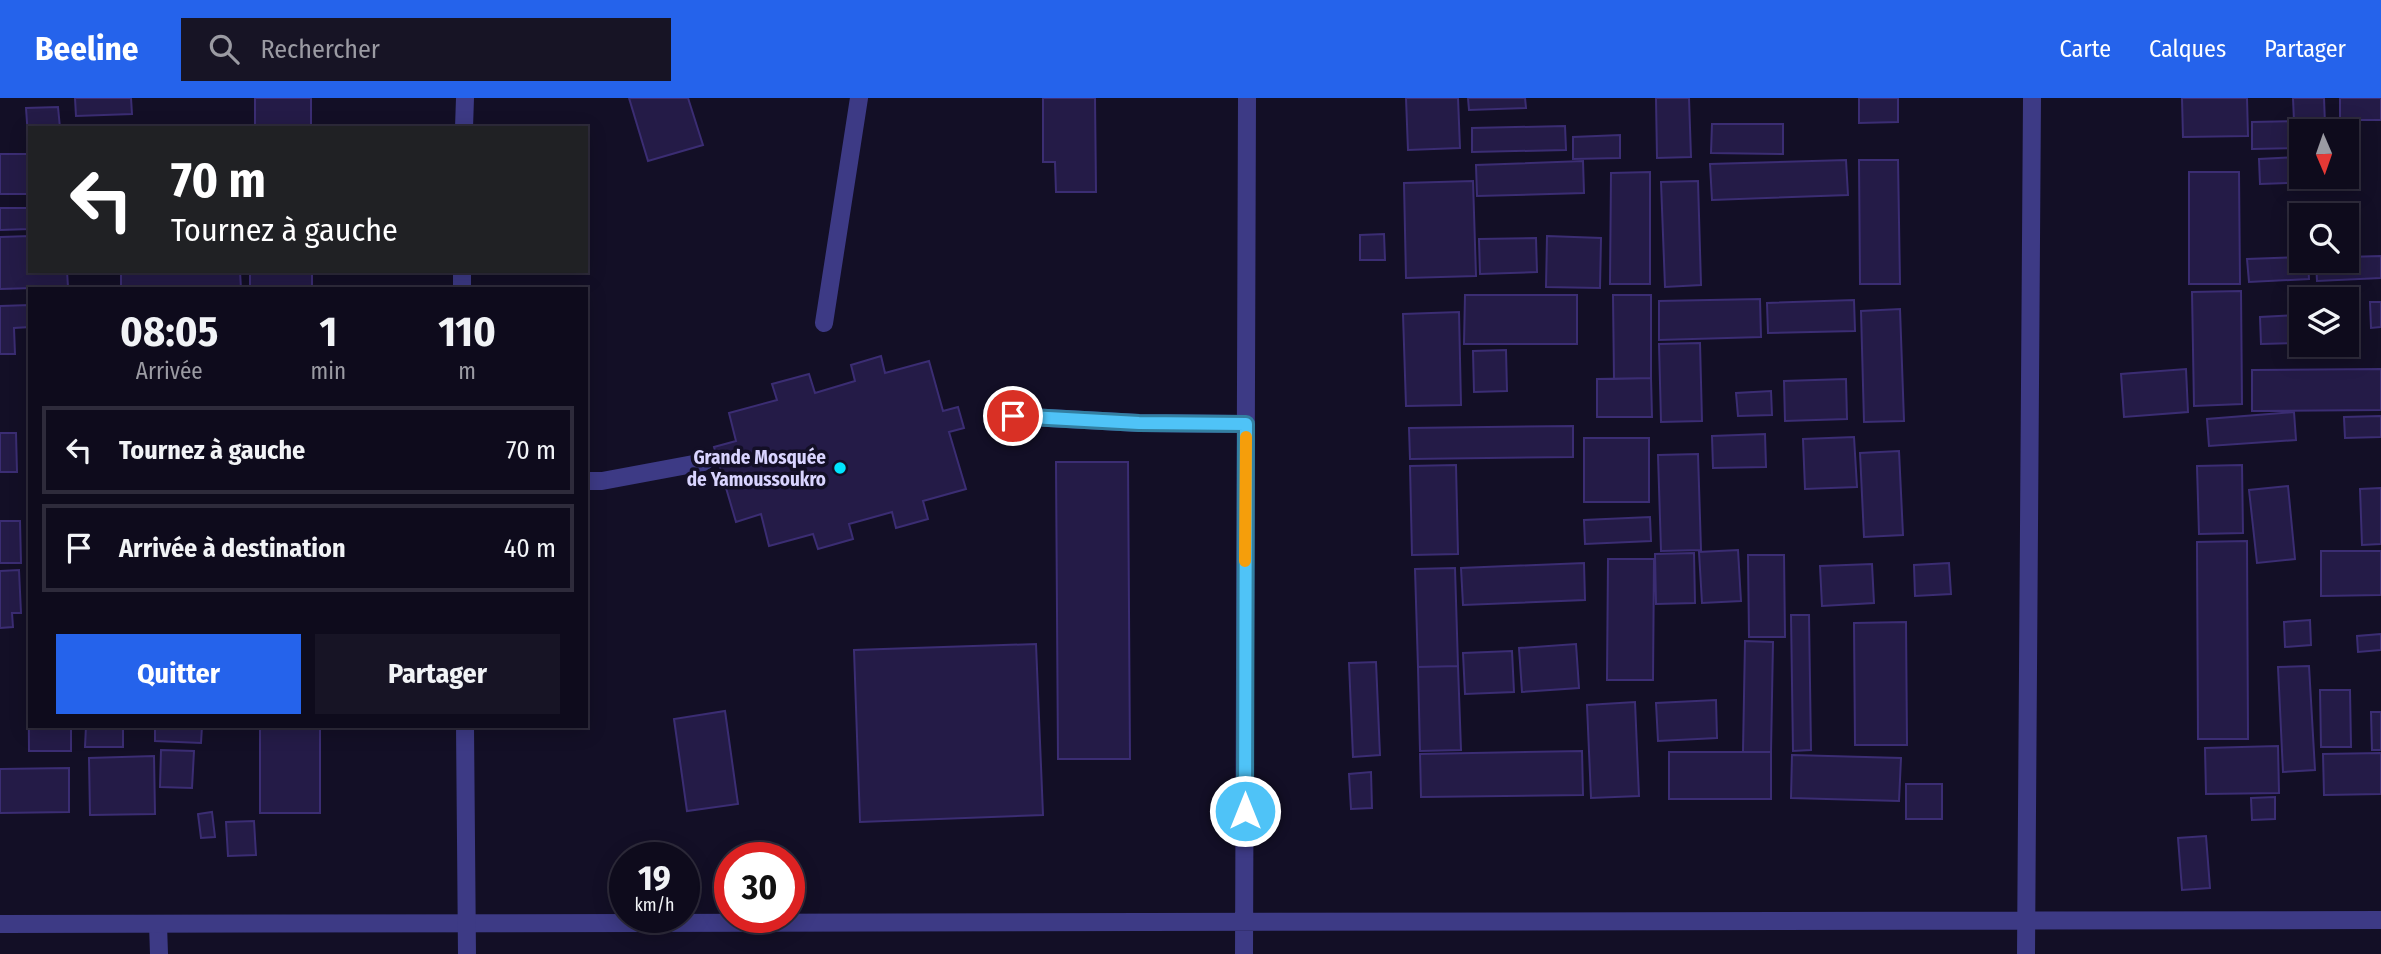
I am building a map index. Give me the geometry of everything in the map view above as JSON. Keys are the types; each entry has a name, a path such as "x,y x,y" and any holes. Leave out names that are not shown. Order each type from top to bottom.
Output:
{"street":[{"path":"464,126 465,98"},
{"path":"824,323 859,98"},
{"path":"1244,954 1247,98"},
{"path":"2026,954 2032,98"},
{"path":"1013,416 1139,423 1246,424"},
{"path":"588,481 601,481 704,462"},
{"path":"465,728 467,954"},
{"path":"0,924 2381,920"},
{"path":"158,924 159,954"}],"building":[{"path":"75,98 131,98 132,114 76,116"},
{"path":"255,98 311,98 311,126 255,126"},
{"path":"629,98 688,98 703,145 648,161"},
{"path":"1043,98 1095,98 1096,192 1056,192 1055,162 1043,162"},
{"path":"1406,98 1458,98 1460,148 1408,150"},
{"path":"1468,98 1525,98 1526,108 1469,110"},
{"path":"1656,98 1689,98 1691,157 1657,158"},
{"path":"1859,98 1898,98 1898,122 1859,123"},
{"path":"2182,98 2247,98 2248,136 2183,137"},
{"path":"2293,98 2324,98 2325,119 2294,119"},
{"path":"2340,98 2381,98 2381,120 2340,119"},
{"path":"58,107 60,126 28,126 28,137 26,108"},
{"path":"2289,121 2289,148 2252,149 2252,122"},
{"path":"1712,124 1783,124 1783,154 1711,153"},
{"path":"1565,126 1566,150 1472,152 1472,128"},
{"path":"1620,135 1620,158 1573,159 1573,137"},
{"path":"0,154 28,154 28,194 0,194"},
{"path":"2289,158 2289,183 2260,184 2259,159"},
{"path":"1846,160 1848,195 1712,200 1710,164"},
{"path":"1859,160 1898,160 1900,284 1860,284"},
{"path":"1583,161 1584,193 1477,196 1476,165"},
{"path":"1650,172 1650,284 1610,284 1611,173"},
{"path":"2189,172 2239,172 2240,284 2189,284"},
{"path":"1473,181 1476,276 1406,278 1404,183"},
{"path":"1698,181 1701,285 1665,287 1661,182"},
{"path":"0,208 28,208 28,229 0,230"},
{"path":"1384,234 1385,260 1360,260 1360,235"},
{"path":"28,236 28,273 67,273 68,287 0,289 0,237"},
{"path":"1547,236 1601,238 1600,288 1546,287"},
{"path":"1536,238 1537,272 1480,274 1479,239"},
{"path":"2381,256 2381,278 2317,281 2317,273 2359,273 2359,257"},
{"path":"2289,257 2289,273 2309,273 2309,279 2249,282 2247,259"},
{"path":"121,273 240,273 241,287 121,287"},
{"path":"250,273 312,273 312,287 250,287"},
{"path":"2241,291 2242,404 2194,406 2192,292"},
{"path":"1465,295 1577,295 1577,344 1464,344"},
{"path":"1613,295 1651,295 1651,378 1614,379"},
{"path":"1760,299 1761,337 1659,340 1659,301"},
{"path":"1854,300 1855,331 1768,333 1767,303"},
{"path":"2370,302 2381,302 2381,327 2371,328"},
{"path":"28,305 28,327 14,328 15,354 0,354 0,306"},
{"path":"1900,309 1904,421 1864,422 1861,311"},
{"path":"1459,312 1461,405 1406,406 1403,314"},
{"path":"2289,315 2289,343 2261,344 2260,317"},
{"path":"1700,343 1702,421 1661,422 1659,344"},
{"path":"1506,350 1507,391 1474,392 1473,351"},
{"name":"Grande Mosquée de Yamoussoukro","path":"881,356 885,373 929,361 943,411 958,407 964,428 949,432 966,489 923,501 928,519 896,528 892,512 849,524 853,539 818,549 813,534 769,546 761,514 736,522 714,447 736,441 729,413 777,400 772,384 809,374 815,393 855,381 851,365"},
{"path":"2186,369 2188,412 2124,417 2121,374"},
{"path":"2381,369 2381,410 2252,411 2252,370"},
{"path":"1651,378 1652,417 1597,417 1597,379"},
{"path":"1846,379 1847,419 1785,421 1784,381"},
{"path":"1771,391 1772,415 1738,416 1736,393"},
{"path":"2294,412 2296,440 2209,446 2207,419"},
{"path":"2381,416 2381,437 2345,438 2344,417"},
{"path":"1573,426 1573,457 1410,459 1409,428"},
{"path":"0,433 16,433 17,472 0,472"},
{"path":"1765,434 1766,467 1713,468 1712,436"},
{"path":"1854,437 1857,487 1805,489 1803,439"},
{"path":"1584,438 1649,438 1649,502 1584,502"},
{"path":"1899,451 1903,535 1864,537 1860,453"},
{"path":"1698,454 1701,550 1661,551 1658,455"},
{"path":"1056,462 1128,462 1130,759 1058,759"},
{"path":"1456,465 1458,554 1412,555 1410,466"},
{"path":"2242,465 2243,533 2199,534 2197,466"},
{"path":"2288,486 2295,559 2257,563 2249,490"},
{"path":"2381,488 2381,544 2362,545 2360,489"},
{"path":"1650,517 1651,541 1585,544 1584,520"},
{"path":"0,521 20,521 21,563 0,563"},
{"path":"2247,541 2248,739 2198,739 2197,542"},
{"path":"1738,550 1741,601 1702,603 1699,552"},
{"path":"2321,551 2381,551 2381,595 2321,596"},
{"path":"1694,553 1695,603 1656,604 1655,554"},
{"path":"1748,555 1784,555 1785,637 1749,637"},
{"path":"1608,559 1654,559 1653,680 1607,680"},
{"path":"1584,563 1585,600 1463,605 1461,568"},
{"path":"1949,563 1951,594 1915,596 1914,565"},
{"path":"1872,564 1874,603 1822,606 1820,566"},
{"path":"1455,568 1458,666 1418,667 1415,569"},
{"path":"19,570 21,613 12,613 13,627 0,628 0,571"},
{"path":"1791,615 1809,615 1811,750 1793,751"},
{"path":"2310,620 2311,645 2285,647 2284,622"},
{"path":"1906,622 1907,745 1855,745 1854,623"},
{"path":"2381,634 2381,650 2358,652 2357,636"},
{"path":"1745,641 1773,642 1771,752 1743,752"},
{"path":"1036,644 1043,815 860,822 854,650"},
{"path":"1576,644 1579,688 1522,692 1519,648"},
{"path":"1512,651 1514,692 1465,694 1463,653"},
{"path":"1376,662 1380,755 1353,757 1349,663"},
{"path":"1458,666 1461,750 1420,751 1418,667"},
{"path":"2309,666 2315,770 2283,772 2278,667"},
{"path":"2320,690 2350,690 2351,747 2321,747"},
{"path":"1716,700 1717,738 1658,741 1656,703"},
{"path":"1635,702 1639,796 1591,798 1587,705"},
{"path":"725,711 738,804 687,811 674,719"},
{"path":"2371,712 2381,712 2381,750 2372,750"},
{"path":"29,728 71,728 71,751 29,751"},
{"path":"86,728 123,728 123,747 85,747"},
{"path":"155,728 202,728 201,743 155,741"},
{"path":"260,728 320,728 320,813 260,813"},
{"path":"2278,746 2279,793 2206,794 2205,748"},
{"path":"161,750 194,751 192,788 160,787"},
{"path":"1582,751 1583,795 1421,797 1420,754"},
{"path":"1669,752 1771,752 1771,799 1669,799"},
{"path":"2381,753 2381,794 2324,795 2323,754"},
{"path":"1792,755 1901,758 1899,801 1791,798"},
{"path":"154,756 155,814 90,815 89,758"},
{"path":"69,768 69,812 0,813 0,769"},
{"path":"1371,772 1372,808 1351,809 1349,774"},
{"path":"1906,784 1942,784 1942,819 1906,819"},
{"path":"2275,797 2275,819 2252,820 2251,798"},
{"path":"212,812 215,837 201,838 198,814"},
{"path":"254,821 256,855 228,856 226,822"},
{"path":"2206,836 2210,888 2182,890 2178,838"}],"slow traffic":[{"path":"1245,561 1246,437"}],"place":[{"name":"Grande Mosquée de Yamoussoukro","path":"840,468"}],"route":[{"path":"1013,416 1139,423 1246,424 1245,811"}]}
